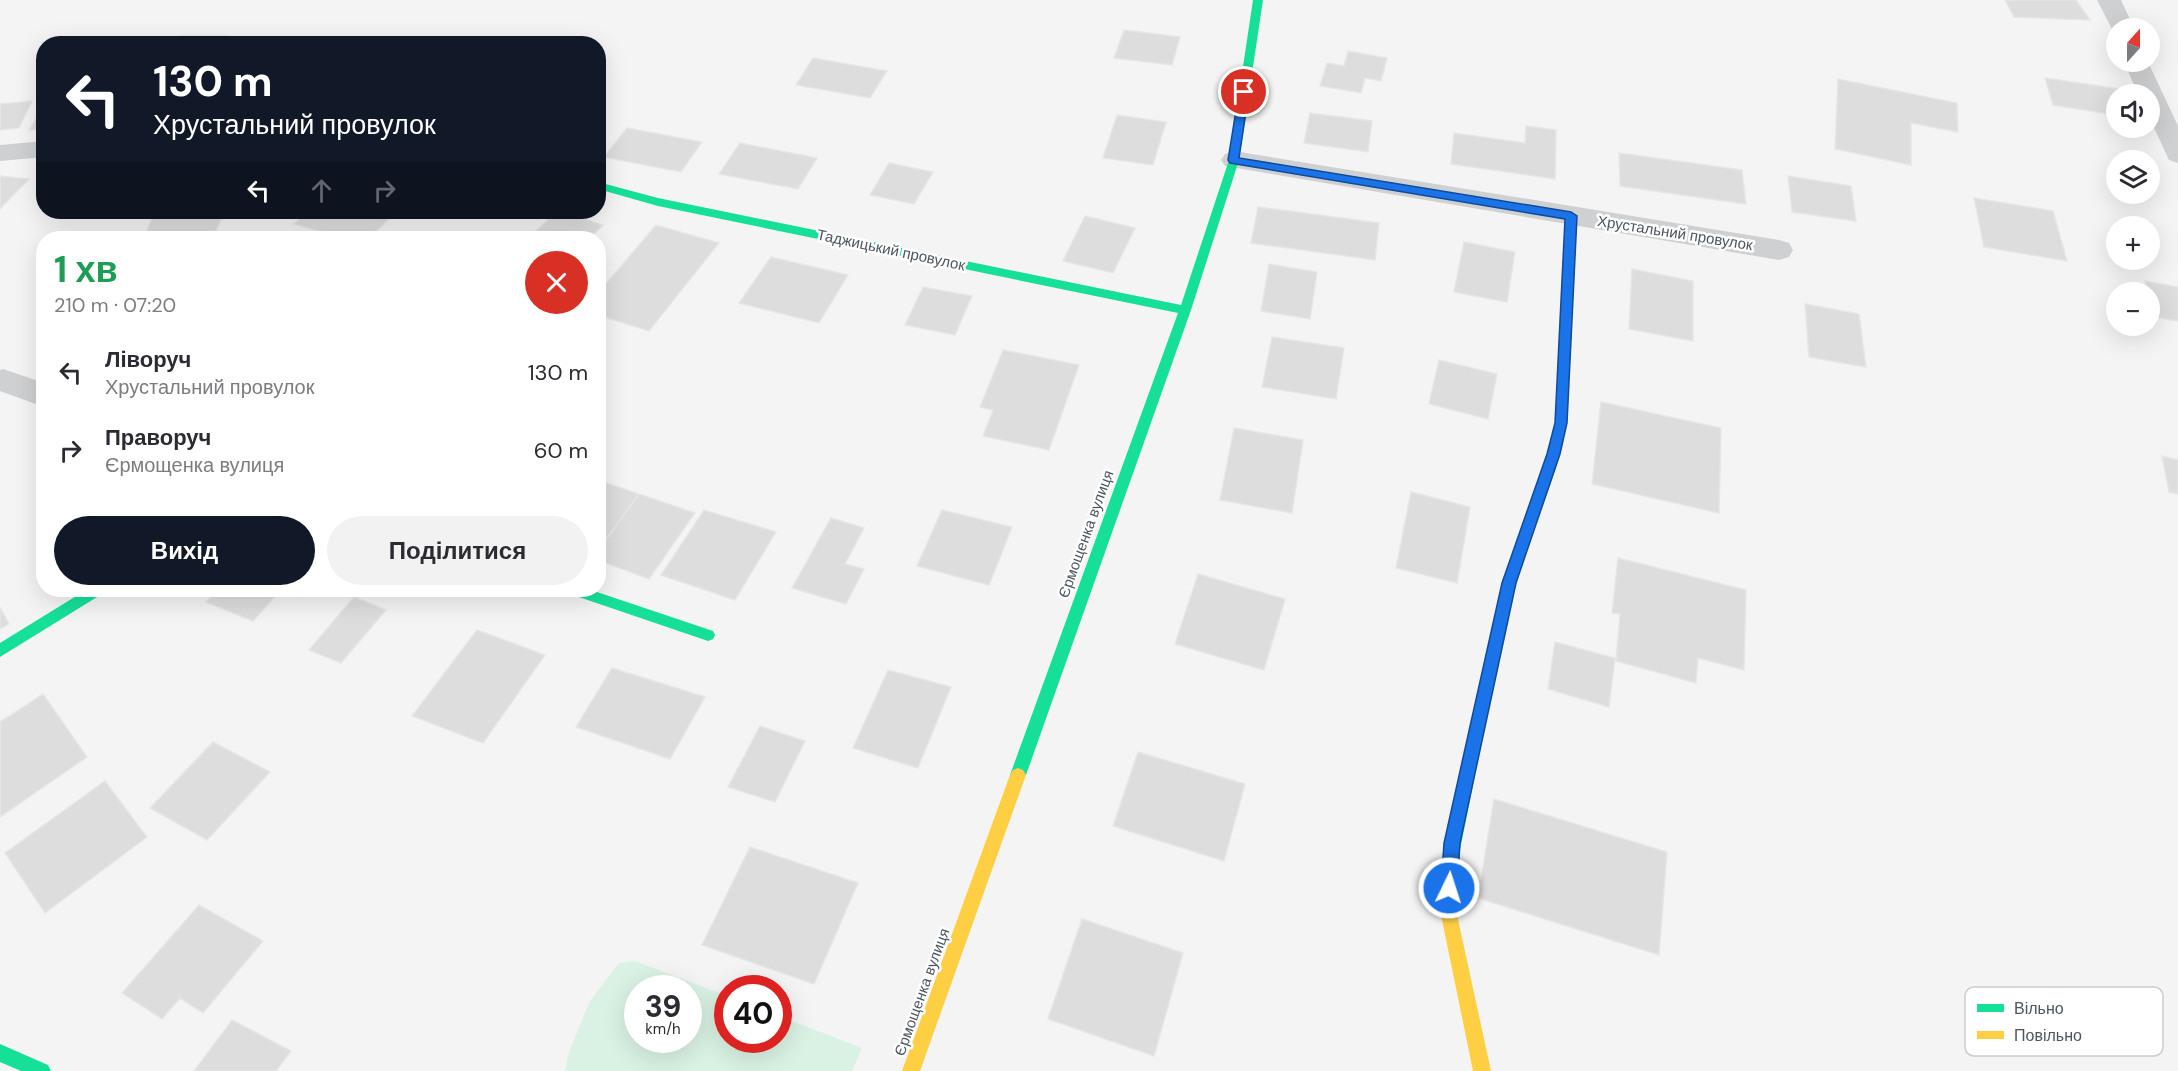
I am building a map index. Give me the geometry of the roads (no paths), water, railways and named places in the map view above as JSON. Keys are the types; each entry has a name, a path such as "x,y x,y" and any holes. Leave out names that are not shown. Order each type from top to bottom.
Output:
{"street":[{"name":"Єрмощенка вулиця","path":"911,1071 1185,310 1234,160 1258,0"},
{"path":"2109,0 2117,18"},
{"path":"2141,72 2178,154"},
{"path":"0,153 36,150"},
{"name":"Хрустальний провулок","path":"1234,160 1779,250"},
{"name":"Таджицький провулок","path":"606,187 658,202 1185,310"},
{"path":"1482,1071 1448,910 1452,843 1509,583 1553,454 1561,423 1571,216"},
{"path":"3,380 36,393"},
{"path":"0,651 86,597"},
{"path":"596,597 708,635"},
{"path":"0,1053 42,1071"}]}
